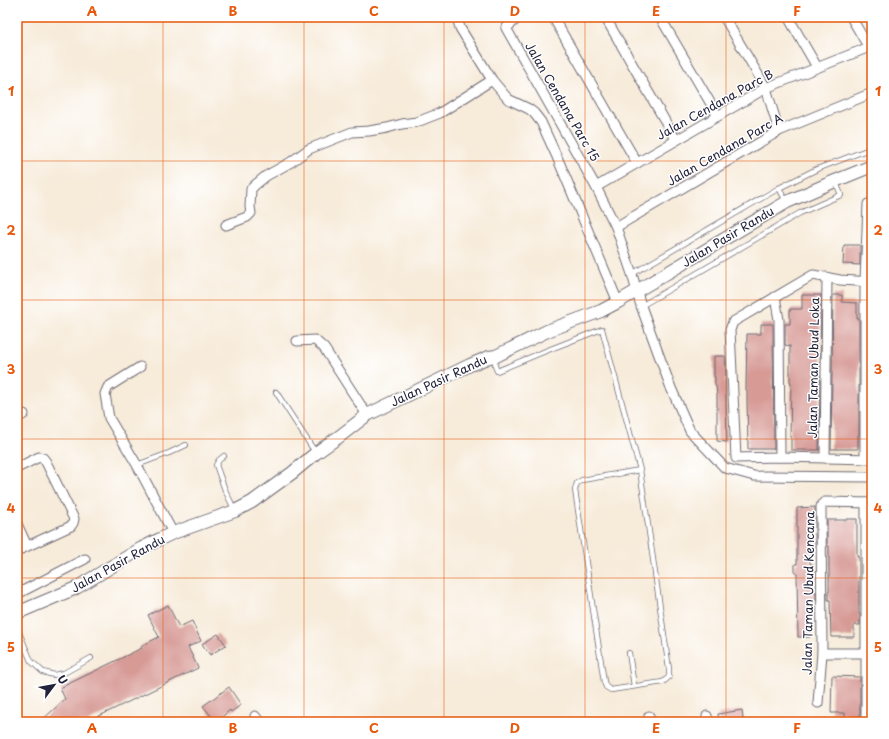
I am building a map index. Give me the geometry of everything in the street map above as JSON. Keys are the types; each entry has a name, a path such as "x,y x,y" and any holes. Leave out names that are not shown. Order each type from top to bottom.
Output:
{"main road":[{"name":"Jalan Pasir Randu","path":"17,613 76,588 142,548 173,533 236,511 252,502 367,415 470,365 489,357 496,356 547,331 601,311 787,202 872,166"}],"street":[{"path":"457,17 460,28 492,80 508,99 529,109 541,122 618,302"},
{"name":"Jalan Cendana Parc 15","path":"519,17 506,28 596,187 616,227 641,306 671,388 690,431 724,468 754,476 872,477"},
{"path":"553,17 636,163"},
{"path":"605,17 676,140"},
{"path":"660,17 718,116"},
{"path":"724,17 766,88 779,131"},
{"path":"788,17 818,68"},
{"path":"851,17 871,47"},
{"name":"Jalan Cendana Parc B","path":"596,187 766,88 871,47"},
{"path":"226,225 247,218 251,213 251,190 255,185 266,176 291,162 309,149 352,132 369,131 417,122 440,114 492,80"},
{"name":"Jalan Cendana Parc A","path":"616,227 779,131 872,93"},
{"name":"Jalan Taman Ubud Loka","path":"868,204 869,282 869,459 736,458 730,330 733,322 812,275 840,280 869,282"},
{"name":"Jalan Taman Ubud Loka","path":"825,458 827,277"},
{"path":"775,297 779,320 780,458"},
{"path":"297,341 315,340 324,348 367,415"},
{"path":"140,367 108,387 105,394 108,418 137,465 173,533"},
{"path":"17,468 39,457 43,458 74,519 71,526 17,551"},
{"name":"Jalan Taman Ubud Kencana","path":"818,703 822,653 821,507 825,502 869,503 869,653 866,722"},
{"path":"17,524 27,546"},
{"path":"17,594 85,559"},
{"path":"822,653 869,653"}],"lane":[{"path":"632,274 779,188 817,169 872,148"},
{"path":"641,306 800,213 841,195 835,181"},
{"path":"779,188 787,202"},
{"path":"496,356 494,366 497,371 602,329 640,470 669,669 669,677 664,682 611,690 606,687 604,682 575,490 577,483 582,480 640,470"},
{"path":"276,392 316,453"},
{"path":"137,465 186,445"},
{"path":"224,456 216,465 225,490 236,511"},
{"path":"17,628 30,662 43,672 54,675 64,673 91,658"},
{"path":"629,653 634,686"}],"building":[{"path":"844,245 860,245 860,265 843,264"},
{"path":"802,295 821,295 819,450 791,450 790,346 785,345 785,324 790,324 790,309 802,309"},
{"path":"833,295 842,295 842,302 857,303 857,319 859,319 858,449 831,449"},
{"path":"761,324 773,324 774,449 748,449 746,390 747,334 761,334"},
{"path":"714,356 725,356 727,442 717,441 717,395 714,377"},
{"path":"815,507 815,546 810,546 810,564 813,564 814,573 812,573 812,591 816,592 816,600 810,601 810,637 798,637 797,573 795,573 795,564 797,564 797,508"},
{"path":"857,519 860,625 854,625 854,637 831,637 830,600 828,600 829,546 827,546 827,520"},
{"path":"168,605 179,627 192,621 201,641 188,647 198,668 87,722 40,722 65,699 60,688 142,648 141,646 159,637 148,615"},
{"path":"218,634 226,645 210,655 202,644"},
{"path":"832,676 860,677 860,722 845,722 845,713 831,713"},
{"path":"229,687 241,705 231,712 230,710 216,722 203,706"},
{"path":"742,710 743,719 739,720 739,722 719,722 718,714"}]}
